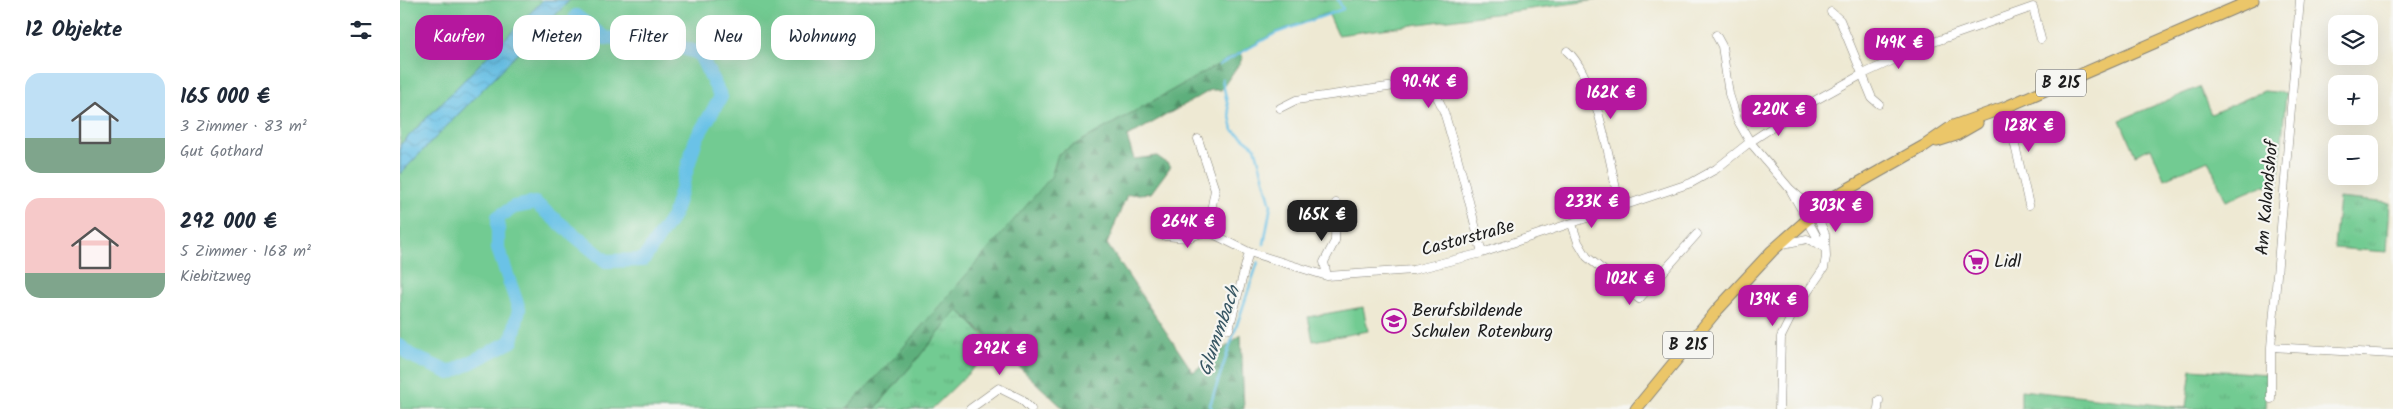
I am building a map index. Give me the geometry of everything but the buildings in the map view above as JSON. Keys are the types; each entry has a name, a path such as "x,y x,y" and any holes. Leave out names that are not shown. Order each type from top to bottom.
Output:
{"main road":[{"name":"B 215","path":"1636,409 1718,309 1779,245 1813,215 1824,202 1924,146 1953,126 2006,107 2253,0"}],"street":[{"name":"Am Kalandshof","path":"2271,400 2271,347 2300,0"},
{"name":"Castorstraße","path":"1326,276 1413,270 1482,253 1620,208 1704,176 1750,142 1796,113 1807,109 1815,101 1861,75 1928,44 2033,7 2041,40"},
{"path":"1832,12 1840,20 1872,98 1879,104"},
{"path":"1716,36 1722,46 1732,103 1737,119 1750,142 1813,215 1825,234 1826,257 1820,275 1792,315 1782,337 1779,409"},
{"path":"1567,51 1580,65 1592,96 1620,208"},
{"path":"1280,108 1296,100 1409,84 1419,85 1431,90 1447,120 1482,253"},
{"path":"2006,107 2029,205"},
{"path":"1198,139 1214,190 1207,231"},
{"path":"1790,189 1813,215 1826,257"},
{"path":"1165,236 1188,238 1207,231 1249,252 1326,276 1324,262 1335,241 1336,203"},
{"path":"1572,224 1578,242 1587,256 1639,298 1697,234"},
{"path":"1779,245 1807,239 1822,246"},
{"path":"1228,329 1249,252"},
{"path":"2271,347 2393,354"},
{"path":"970,409 999,388 1022,399 1030,409"},
{"path":"1878,409 1879,400"}],"green space":[{"path":"400,0 1597,0 1338,35 1328,13 1276,32 1058,154 1051,177 895,357 846,409 400,409"},
{"path":"1240,52 1243,58 1221,90 1211,90 1127,137 1134,159 1157,156 1171,166 1151,193 1127,195 1107,244 1193,372 1241,335 1244,409 1064,409 958,310 875,409 829,409 1058,154"},
{"path":"2199,87 2211,114 2264,91 2286,93 2278,187 2262,186 2226,201 2208,160 2164,179 2151,148 2135,155 2120,120"},
{"path":"2339,198 2390,203 2387,252 2334,248"},
{"path":"1363,307 1368,331 1313,341 1308,317"},
{"path":"958,310 995,347 932,409 875,409"},
{"path":"2191,369 2268,374 2266,409 2021,409 2021,390 2186,408"}],"water":[{"path":"543,0 570,0 555,15 528,15"},
{"path":"513,30 513,58 400,174 400,145 484,60 503,60 503,41"}],"waterway":[{"name":"Glummbach","path":"1219,65 1276,33 1343,9 1338,0"},
{"path":"400,346 410,355 450,373 512,341 519,309 498,249 498,217 514,207 535,203 606,261 643,260 673,216 696,139 721,97 699,53 670,44 605,38 600,34"},
{"name":"Glummbach","path":"1222,79 1233,130 1255,147 1271,205 1264,244"},
{"name":"Glummbach","path":"1212,409 1210,405 1258,262"}],"place":[{"name":"Lidl","path":"1976,262"},
{"name":"Berufsbildende Schulen Rotenburg","path":"1394,321"}]}
